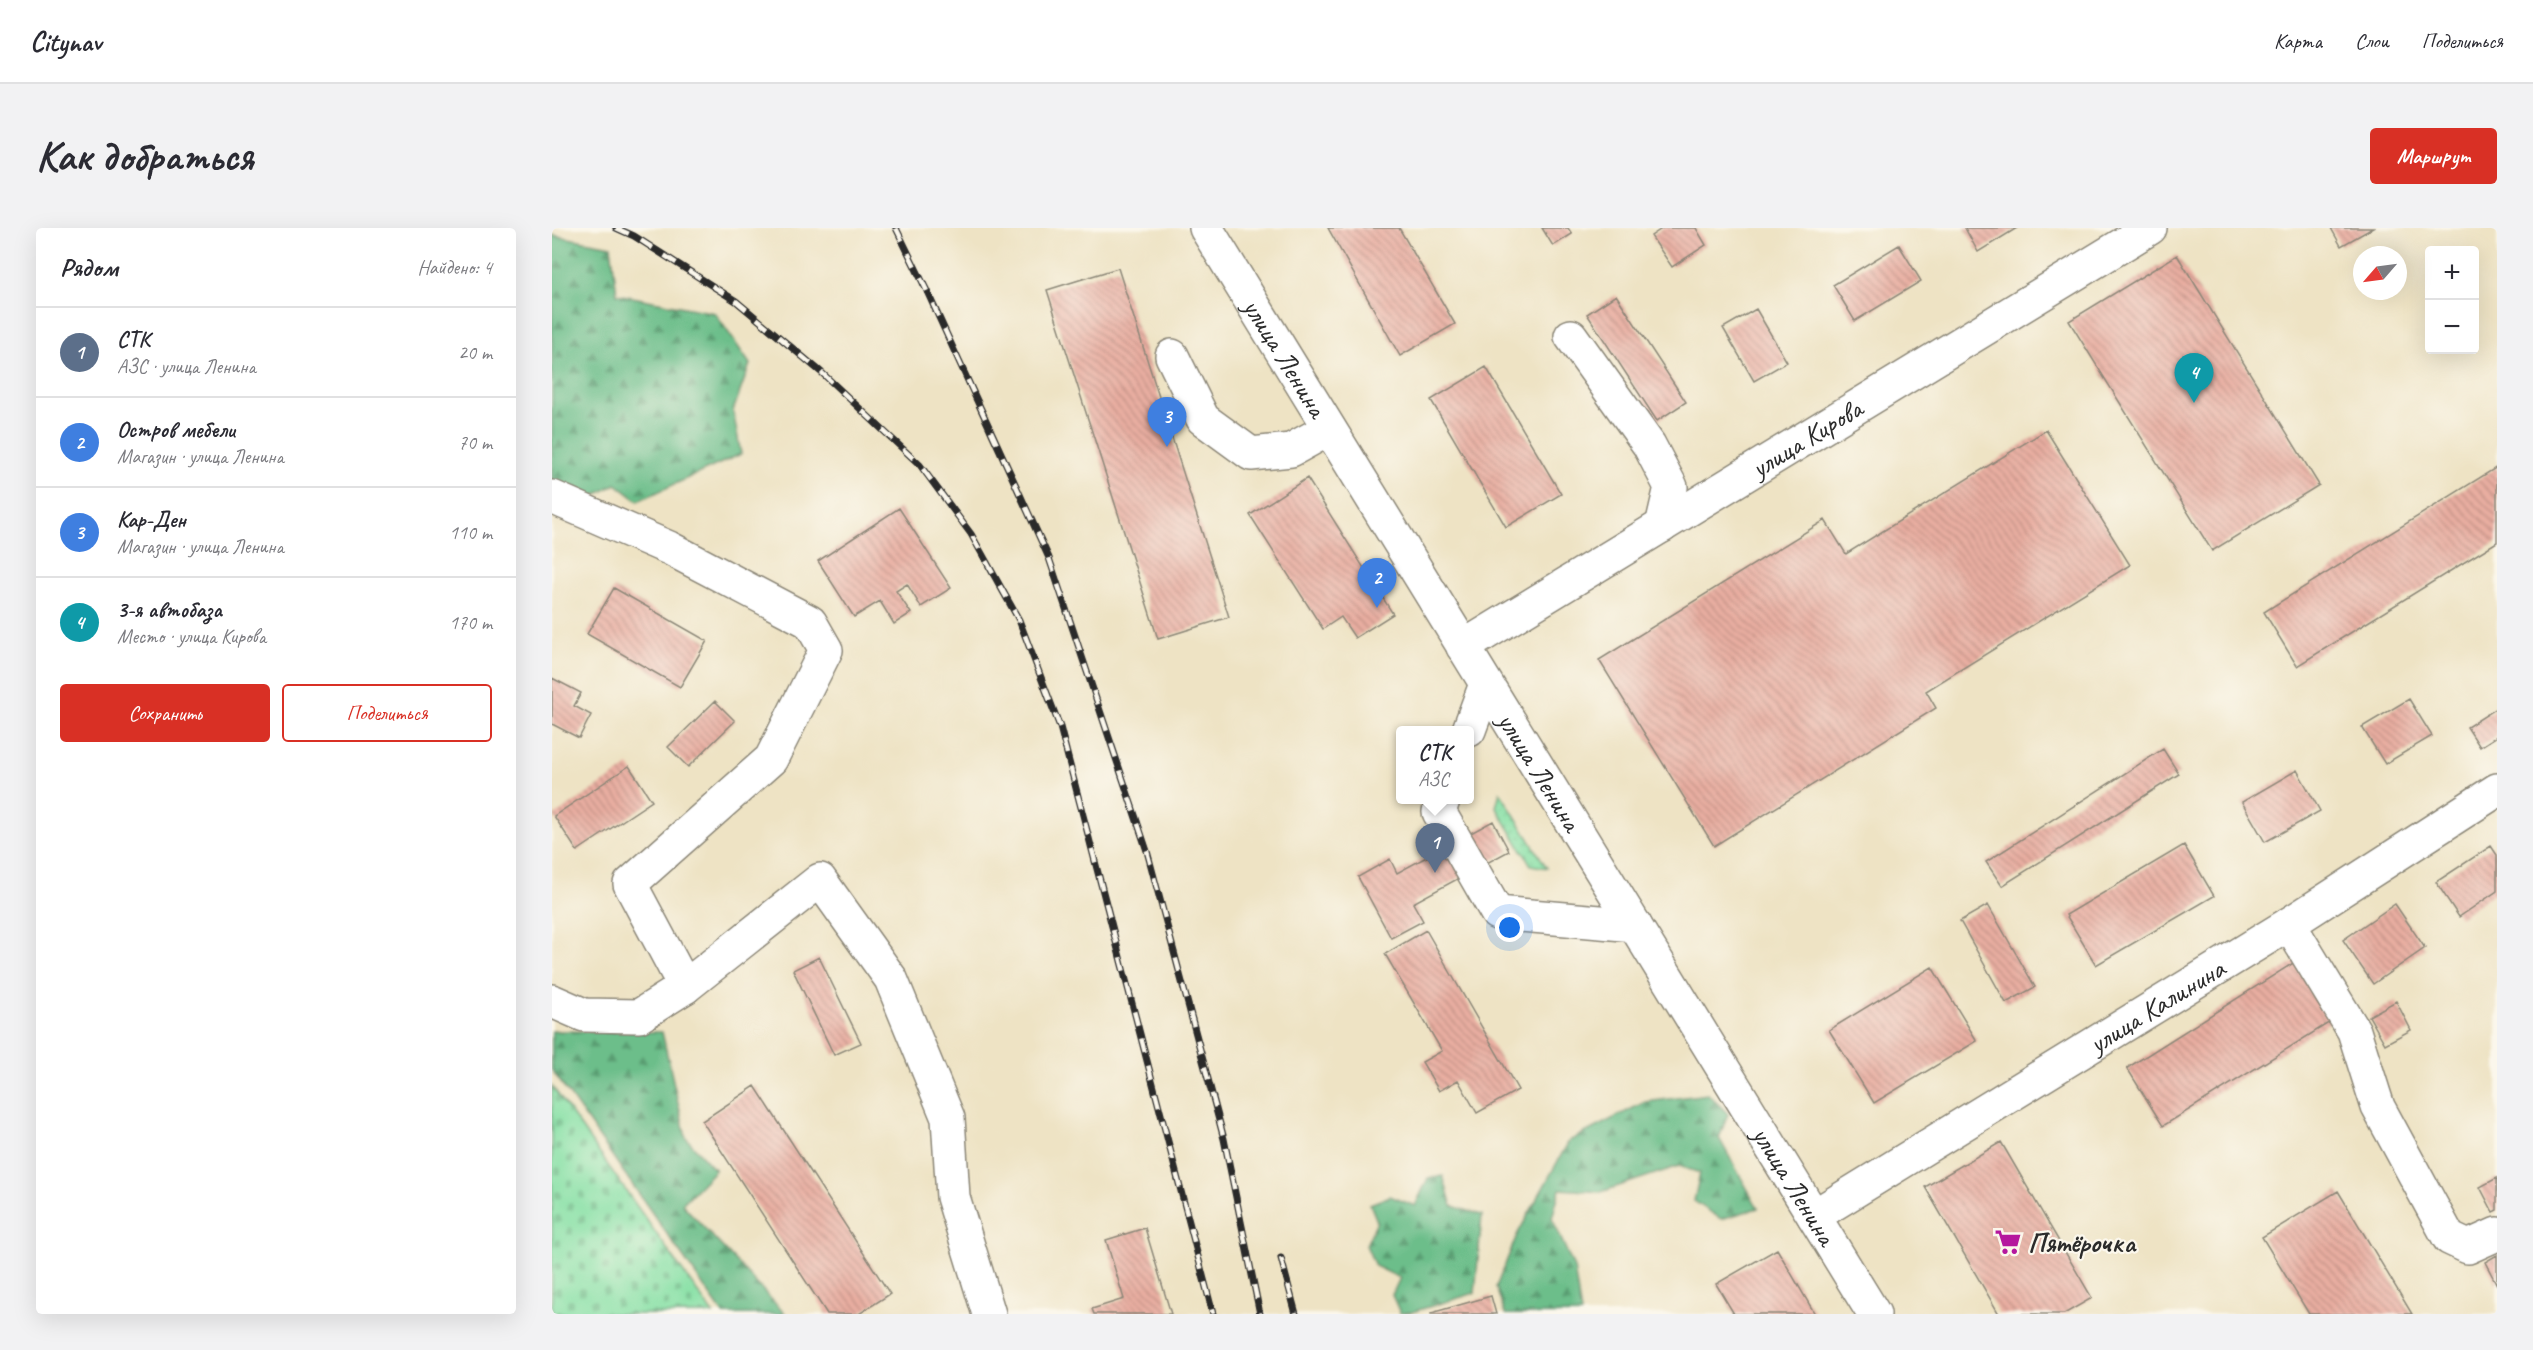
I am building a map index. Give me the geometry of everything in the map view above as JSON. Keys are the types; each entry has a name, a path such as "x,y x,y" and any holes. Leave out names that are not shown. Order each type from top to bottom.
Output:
{"street":[{"name":"улица Кирова","path":"1463,647 2150,228"},
{"name":"улица Ленина","path":"1209,229 1329,429 1874,1314"},
{"path":"1571,336 1649,445 1671,488 1662,526"},
{"path":"1172,356 1203,419 1251,454 1291,450 1329,429"},
{"path":"552,497 669,548 810,622 826,650 771,759 630,884 685,987"},
{"path":"1470,726 1486,684"},
{"name":"улица Калинина","path":"1814,1216 2289,924 2497,790"},
{"path":"1441,804 1438,812 1497,913 1635,925"},
{"path":"552,1001 584,1015 639,1016 685,987 820,880 891,978 948,1118 953,1197 990,1314"},
{"path":"2289,924 2354,1030 2378,1107 2449,1238 2468,1247 2497,1234"}],"green space":[{"path":"552,235 611,246 617,294 715,313 750,364 733,411 741,454 638,501 616,484 589,499 552,480"},
{"path":"1500,792 1547,868 1531,865 1496,807"},
{"path":"552,1031 662,1032 686,1138 715,1170 682,1204 785,1314 723,1314 552,1070"},
{"path":"552,1086 713,1314 552,1314"},
{"path":"1708,1094 1728,1114 1719,1138 1758,1208 1721,1219 1694,1201 1700,1173 1679,1166 1601,1192 1560,1189 1552,1218 1574,1268 1581,1314 1505,1314 1496,1287 1517,1235 1569,1141 1645,1102"},
{"path":"1443,1176 1452,1206 1482,1215 1475,1293 1412,1312 1400,1313 1392,1295 1400,1278 1375,1266 1366,1245 1377,1221 1370,1204 1390,1196 1415,1206 1428,1178"}],"building":[{"path":"1328,228 1399,228 1455,324 1400,356"},
{"path":"1542,228 1568,228 1572,234 1553,246"},
{"path":"1663,228 1696,228 1706,245 1672,267 1651,236"},
{"path":"1965,228 2017,228 1978,252"},
{"path":"2331,228 2373,228 2341,246"},
{"path":"1899,245 1921,281 1855,321 1833,285"},
{"path":"2177,255 2319,485 2212,551 2069,321"},
{"path":"1118,268 1229,617 1158,639 1047,290"},
{"path":"1616,295 1686,402 1657,421 1587,314"},
{"path":"1756,309 1787,362 1754,381 1723,328"},
{"path":"1486,367 1561,494 1506,527 1431,400"},
{"path":"2046,430 2130,565 1926,691 1936,708 1714,846 1599,660 1825,520 1846,554"},
{"path":"2497,467 2497,542 2297,666 2264,612"},
{"path":"1307,478 1393,614 1355,638 1341,617 1323,629 1250,515"},
{"path":"899,508 951,588 921,607 907,584 896,591 911,613 894,624 880,601 854,617 818,561"},
{"path":"614,588 707,641 680,687 587,634"},
{"path":"552,678 581,693 574,706 591,715 579,738 552,724"},
{"path":"2409,699 2432,736 2385,764 2362,727"},
{"path":"715,701 735,721 688,767 668,747"},
{"path":"2497,708 2497,736 2480,747 2467,727"},
{"path":"2163,749 2179,774 2002,886 1986,862"},
{"path":"629,766 652,801 577,851 554,816"},
{"path":"2297,770 2320,811 2265,842 2242,802"},
{"path":"1493,821 1509,851 1413,903 1423,921 1391,938 1358,877 1390,859 1397,873"},
{"path":"2184,845 2214,896 2096,965 2066,915"},
{"path":"2491,846 2497,855 2497,891 2459,917 2436,882"},
{"path":"2395,904 2425,948 2373,984 2343,940"},
{"path":"1988,905 2035,987 2006,1003 1960,921"},
{"path":"1426,930 1518,1090 1477,1113 1458,1080 1439,1091 1422,1062 1442,1051 1385,954"},
{"path":"819,957 861,1043 834,1055 793,970"},
{"path":"2298,960 2335,1019 2163,1126 2127,1068"},
{"path":"1932,967 1977,1041 1874,1103 1829,1030"},
{"path":"2396,1001 2411,1030 2385,1044 2369,1016"},
{"path":"755,1086 890,1294 859,1314 827,1314 702,1121"},
{"name":"Пятёрочка","path":"2001,1142 2092,1298 2064,1314 1999,1314 1925,1187"},
{"path":"2497,1178 2497,1210 2493,1212 2480,1187"},
{"path":"2338,1191 2412,1314 2309,1314 2262,1237"},
{"path":"1145,1228 1171,1314 1094,1314 1092,1309 1124,1299 1106,1240"},
{"path":"1777,1249 1815,1314 1734,1314 1716,1284"},
{"path":"2497,1255 2497,1285 2485,1262"},
{"path":"1491,1296 1496,1314 1431,1314 1431,1313"}],"railway":[{"path":"616,228 634,236 736,301 821,372 920,465 971,534 1019,620 1060,727 1213,1314"},
{"path":"896,228 1049,558 1147,851 1224,1139 1260,1314"},
{"path":"1281,1258 1296,1314"}],"place":[{"name":"3-я автобаза","path":"2194,403"},
{"name":"Кар-Ден","path":"1167,447"},
{"name":"Остров мебели","path":"1377,608"},
{"name":"СТК","path":"1435,873"},
{"name":"Пятёрочка","path":"2008,1242"}]}
